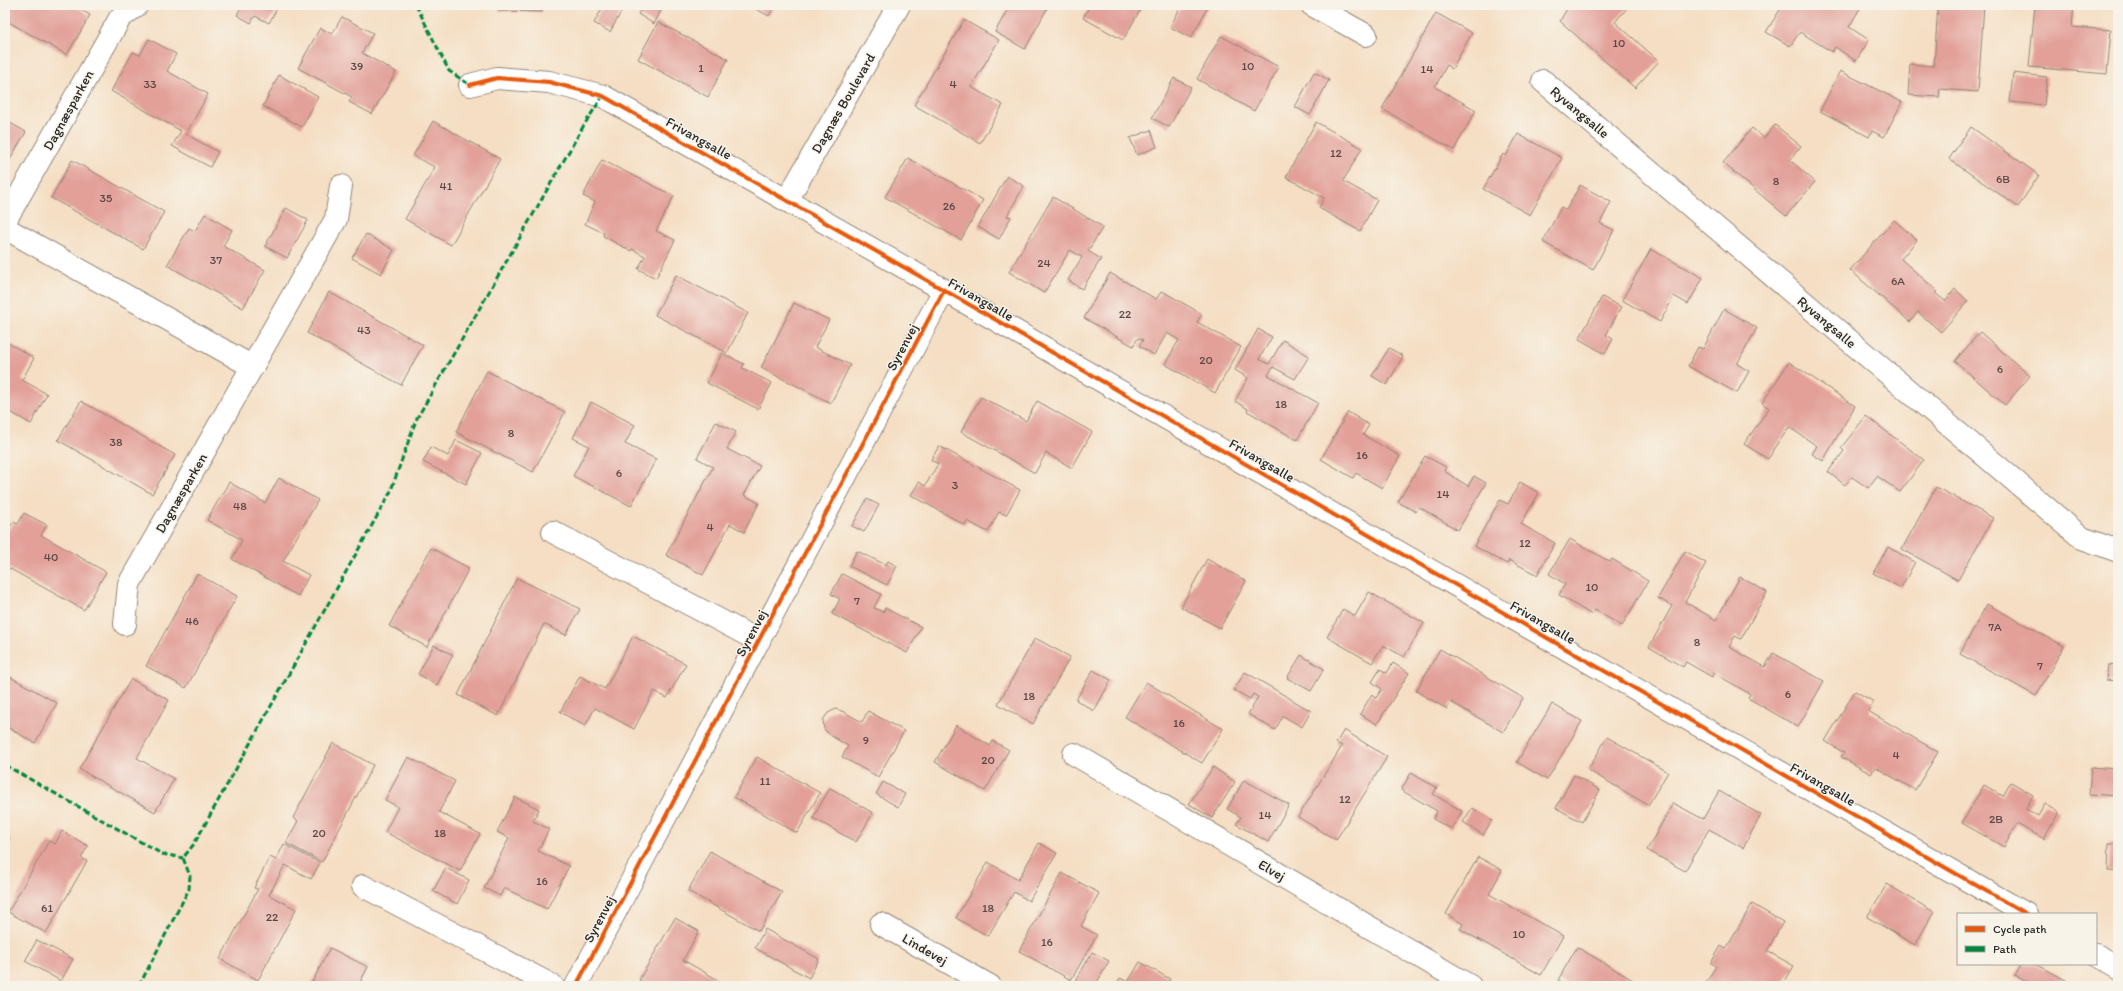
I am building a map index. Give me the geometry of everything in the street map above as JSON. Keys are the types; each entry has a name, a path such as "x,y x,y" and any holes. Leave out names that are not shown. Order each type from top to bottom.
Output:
{"street":[{"name":"Dagnæsparken","path":"5,221 120,18 137,5"},
{"name":"Dagnæs Boulevard","path":"787,200 899,5"},
{"path":"1312,5 1366,35"},
{"name":"Frivangsalle","path":"470,85 497,78 549,82 603,96 944,290 2024,913"},
{"name":"Ryvangsalle","path":"1543,81 2082,538 2118,552"},
{"name":"Dagnæsparken","path":"125,624 129,584 336,219 341,186"},
{"path":"5,228 253,367"},
{"name":"Syrenvej","path":"576,986 944,290"},
{"name":"Syrenvej","path":"553,532 759,641"},
{"name":"Elvej","path":"1074,754 1470,986"},
{"path":"363,886 553,986"},
{"name":"Lindevej","path":"881,924 990,986"},
{"path":"2097,956 2118,967"}],"building":[{"path":"5,5 72,5 90,15 67,55 5,20"},
{"path":"237,5 279,5 269,23 255,16 251,23 237,15 241,7"},
{"path":"499,5 543,5 542,12 499,11"},
{"path":"604,5 625,5 610,32 594,23"},
{"path":"644,5 664,5 654,24 638,14"},
{"path":"748,5 775,5 769,16"},
{"path":"1010,5 1049,5 1025,49 995,32"},
{"path":"1090,5 1143,5 1123,40 1083,18"},
{"path":"1182,5 1209,5 1191,38 1170,27"},
{"path":"1569,5 1629,6 1615,22 1659,61 1635,88 1560,21"},
{"path":"1783,5 1862,5 1849,27 1869,40 1856,61 1835,47 1832,52 1800,32 1790,46 1766,32"},
{"path":"1938,5 1984,5 1978,92 1940,89 1939,97 1908,95 1910,64 1934,66"},
{"path":"2035,5 2074,5 2072,27 2111,30 2107,74 2029,67"},
{"path":"1436,13 1472,33 1452,69 1447,65 1435,87 1476,110 1454,150 1382,109"},
{"path":"342,17 373,33 362,53 396,72 372,114 349,102 352,97 298,68 320,28 332,34"},
{"path":"964,20 999,40 971,87 1003,105 980,143 914,105"},
{"path":"658,22 728,59 708,97 638,59"},
{"path":"1221,36 1279,67 1254,111 1197,79"},
{"path":"149,39 176,54 167,71 208,94 186,134 218,152 210,167 172,146 181,131 111,91 133,52 140,55"},
{"path":"1840,71 1902,102 1884,137 1872,131 1869,137 1820,111"},
{"path":"1314,72 1329,80 1310,115 1295,107"},
{"path":"2013,73 2047,77 2044,105 2010,102"},
{"path":"279,75 318,97 302,127 263,106"},
{"path":"1174,78 1191,87 1169,127 1152,118"},
{"path":"5,120 26,132 5,168"},
{"path":"433,121 500,159 451,245 405,219 435,167 413,156"},
{"path":"1316,122 1362,148 1343,181 1377,200 1360,231 1319,208 1324,198 1286,177"},
{"path":"1775,125 1801,146 1790,160 1815,182 1786,216 1723,163 1752,128 1764,138"},
{"path":"1971,127 2039,175 2018,207 1949,159"},
{"path":"1151,130 1157,147 1137,155 1130,138"},
{"path":"1518,134 1562,158 1530,215 1483,189 1503,154 1506,156"},
{"path":"908,158 983,200 961,240 885,197"},
{"path":"72,160 164,212 143,249 51,198"},
{"path":"602,160 674,196 656,231 675,240 656,278 638,269 645,256 632,249 631,251 603,236 604,233 585,224 595,202 583,196"},
{"path":"1007,176 1024,186 1007,216 1011,217 999,239 978,227"},
{"path":"1580,185 1611,202 1600,223 1614,230 1593,270 1543,242 1561,207 1566,210"},
{"path":"1053,197 1103,227 1088,251 1101,259 1082,289 1068,280 1082,257 1070,250 1044,293 1009,272"},
{"path":"286,208 308,220 287,258 265,246"},
{"path":"205,214 232,230 223,246 265,270 243,308 167,265 189,228 195,231"},
{"path":"1894,220 1917,240 1901,259 1937,291 1935,293 1945,301 1955,289 1968,301 1941,332 1918,312 1910,322 1850,270"},
{"path":"366,234 394,250 381,274 352,258"},
{"path":"1651,249 1703,278 1688,304 1674,296 1660,322 1622,300"},
{"path":"1110,273 1156,299 1162,291 1202,314 1197,322 1241,347 1215,393 1165,364 1179,340 1167,333 1154,355 1139,346 1143,340 1138,338 1133,346 1084,318"},
{"path":"676,275 748,313 727,353 655,315"},
{"path":"329,292 423,345 401,385 307,333"},
{"path":"1602,297 1621,307 1606,335 1613,339 1605,354 1579,339"},
{"path":"794,303 829,320 815,347 850,365 831,403 761,368"},
{"path":"1724,309 1757,328 1737,364 1749,371 1737,393 1688,366 1698,347 1703,349"},
{"path":"1258,329 1272,337 1259,359 1269,364 1283,340 1309,356 1295,379 1273,367 1268,375 1318,403 1297,440 1247,411 1248,409 1235,401 1248,378 1235,370"},
{"path":"1980,332 2030,376 2005,405 1955,361"},
{"path":"5,341 34,358 22,380 47,394 31,424 5,409 7,393 5,392"},
{"path":"1389,348 1403,356 1387,385 1372,376"},
{"path":"722,353 744,364 742,368 772,383 758,409 707,383"},
{"path":"1789,362 1855,406 1823,461 1812,454 1817,446 1789,427 1768,459 1744,444 1769,408 1762,403"},
{"path":"487,371 565,412 533,472 456,432"},
{"path":"981,397 1026,421 1037,401 1092,432 1072,468 1046,453 1035,473 961,432"},
{"path":"81,401 175,455 152,494 58,440"},
{"path":"591,402 635,425 625,444 656,459 631,506 573,476 589,446 573,438"},
{"path":"1348,412 1369,425 1363,435 1400,456 1382,488 1356,473 1353,478 1321,459"},
{"path":"1866,416 1924,460 1900,492 1877,476 1868,488 1852,477 1845,485 1828,472 1844,451 1841,448"},
{"path":"716,422 736,432 727,449 760,466 744,495 759,503 744,532 730,524 703,575 666,555 713,467 697,458"},
{"path":"456,440 482,453 466,484 423,462 431,447 448,456"},
{"path":"939,446 1020,490 1006,515 999,512 988,532 967,521 965,525 911,495 919,482 925,486 938,464 931,460"},
{"path":"1425,456 1446,467 1444,471 1468,486 1474,476 1486,483 1458,530 1419,507 1416,512 1398,502"},
{"path":"279,478 318,500 283,561 309,575 298,596 232,559 242,540 207,520 229,482 265,503"},
{"path":"1520,482 1539,493 1521,524 1555,543 1537,575 1509,560 1507,564 1474,546 1500,500 1508,504"},
{"path":"1936,487 1993,518 1958,580 1902,549"},
{"path":"867,499 879,505 864,532 852,526"},
{"path":"24,513 47,525 41,535 106,572 84,610 5,566 5,536 13,522 18,524"},
{"path":"1570,539 1610,562 1612,559 1648,581 1622,626 1595,610 1592,615 1559,595 1565,584 1549,574"},
{"path":"1888,547 1915,562 1901,588 1873,573"},
{"path":"431,548 469,568 427,647 389,626"},
{"path":"857,551 886,565 888,561 897,566 887,585 849,566"},
{"path":"1685,551 1706,563 1685,602 1716,620 1740,577 1767,592 1741,639 1735,636 1729,647 1765,667 1773,653 1824,681 1798,727 1748,698 1750,694 1714,673 1712,677 1686,662 1683,667 1649,647 1672,606 1658,598"},
{"path":"1207,559 1246,581 1220,628 1181,607"},
{"path":"197,574 237,596 186,688 146,666"},
{"path":"842,574 881,594 874,608 883,612 885,608 921,627 907,653 832,614 840,599 831,594"},
{"path":"517,578 580,609 566,635 544,624 498,716 458,695"},
{"path":"1369,592 1424,623 1404,657 1383,645 1372,663 1327,637 1343,609 1355,616"},
{"path":"1987,604 2064,646 2036,696 1960,654"},
{"path":"633,636 686,664 667,698 654,691 634,729 595,708 585,726 560,712 580,676 605,689"},
{"path":"1035,638 1070,657 1033,724 998,704"},
{"path":"434,645 453,655 437,685 418,674"},
{"path":"1440,649 1523,698 1503,732 1451,702 1447,709 1416,691"},
{"path":"1301,655 1324,669 1311,691 1287,678"},
{"path":"1393,663 1409,673 1377,724 1360,714 1372,694 1376,698 1382,689 1372,682 1380,669 1387,673"},
{"path":"2108,665 2118,666 2118,681 2106,680"},
{"path":"1093,670 1111,680 1094,711 1076,700"},
{"path":"1245,672 1311,711 1302,727 1283,716 1275,730 1248,714 1258,697 1253,694 1250,699 1234,690"},
{"path":"5,674 57,703 35,743 5,726"},
{"path":"131,679 169,700 137,758 174,779 155,812 79,769"},
{"path":"1146,682 1223,729 1202,763 1125,717"},
{"path":"1855,691 1874,702 1868,711 1938,752 1915,790 1875,767 1871,774 1841,757 1844,753 1825,741"},
{"path":"1552,704 1582,721 1547,780 1517,762"},
{"path":"836,709 862,722 868,711 904,731 878,777 842,757 848,746 830,735 824,729 823,720 828,713"},
{"path":"956,725 990,746 993,741 1009,750 985,791 935,762"},
{"path":"1344,730 1387,757 1336,840 1298,817 1342,746 1336,743"},
{"path":"1607,737 1668,772 1648,805 1588,770"},
{"path":"333,743 373,765 322,862 286,843 298,821 293,818"},
{"path":"408,757 455,781 439,812 480,834 460,871 385,832 398,807 385,800"},
{"path":"757,757 820,793 797,833 734,797"},
{"path":"1213,767 1235,782 1212,818 1189,804"},
{"path":"2091,767 2118,769 2118,796 2089,794"},
{"path":"1411,773 1437,788 1433,794 1462,811 1451,829 1433,819 1437,811 1401,790"},
{"path":"1574,775 1600,790 1582,822 1556,808"},
{"path":"1244,780 1289,805 1268,842 1236,824 1241,817 1227,809"},
{"path":"883,782 905,794 898,807 876,794"},
{"path":"2011,782 2033,795 2026,809 2038,816 2045,804 2059,812 2044,839 2017,824 2004,847 1962,823 1984,785 2003,796"},
{"path":"830,788 873,813 856,842 813,818"},
{"path":"1719,791 1761,815 1743,848 1709,829 1685,871 1647,850 1673,803 1703,819"},
{"path":"515,797 539,809 533,821 549,829 538,851 569,866 547,909 504,888 500,896 484,888 509,838 497,832"},
{"path":"1472,808 1492,820 1483,835 1463,822"},
{"path":"62,831 88,846 81,858 87,861 46,933 8,912 49,841 55,844"},
{"path":"5,836 10,839 5,848"},
{"path":"1039,843 1057,853 1029,901 1014,892 988,936 956,918 988,862 1018,880"},
{"path":"2109,843 2118,843 2118,872 2108,871"},
{"path":"284,844 320,863 311,879 285,865 269,895 296,909 258,980 220,959 258,889 254,888 270,857 276,860"},
{"path":"710,851 782,892 759,931 688,891"},
{"path":"1478,857 1502,870 1489,894 1563,936 1541,975 1460,929 1463,924 1446,914"},
{"path":"446,868 469,880 457,904 433,891"},
{"path":"1062,873 1099,893 1081,926 1097,935 1071,980 1019,951"},
{"path":"1887,884 1934,912 1915,945 1867,917"},
{"path":"1752,904 1783,922 1767,951 1794,966 1782,986 1751,986 1747,984 1746,986 1704,986 1716,966 1711,963 1721,946 1726,949"},
{"path":"675,918 699,931 683,960 729,986 650,986 639,980"},
{"path":"765,929 819,959 809,978 755,948"},
{"path":"37,940 73,959 61,981 25,961"},
{"path":"1577,947 1643,986 1569,986 1558,980"},
{"path":"330,948 368,967 358,986 310,986"},
{"path":"1092,952 1109,961 1095,986 1073,986"},
{"path":"1140,962 1170,979 1166,986 1115,986 1120,978 1128,982"},
{"path":"2020,965 2038,965 2073,984 2072,986 2030,986 2031,984 2014,976"}],"marked path":[{"path":"416,5 449,71 470,85"},
{"path":"139,986 189,889 190,876 183,858 194,844 390,493 416,420 584,125 603,96"},
{"path":"5,765 162,854 183,858"}],"cycle path":[{"path":"470,85 497,78 549,82 603,96 944,290 2024,913"},
{"path":"576,986 944,290"}]}
